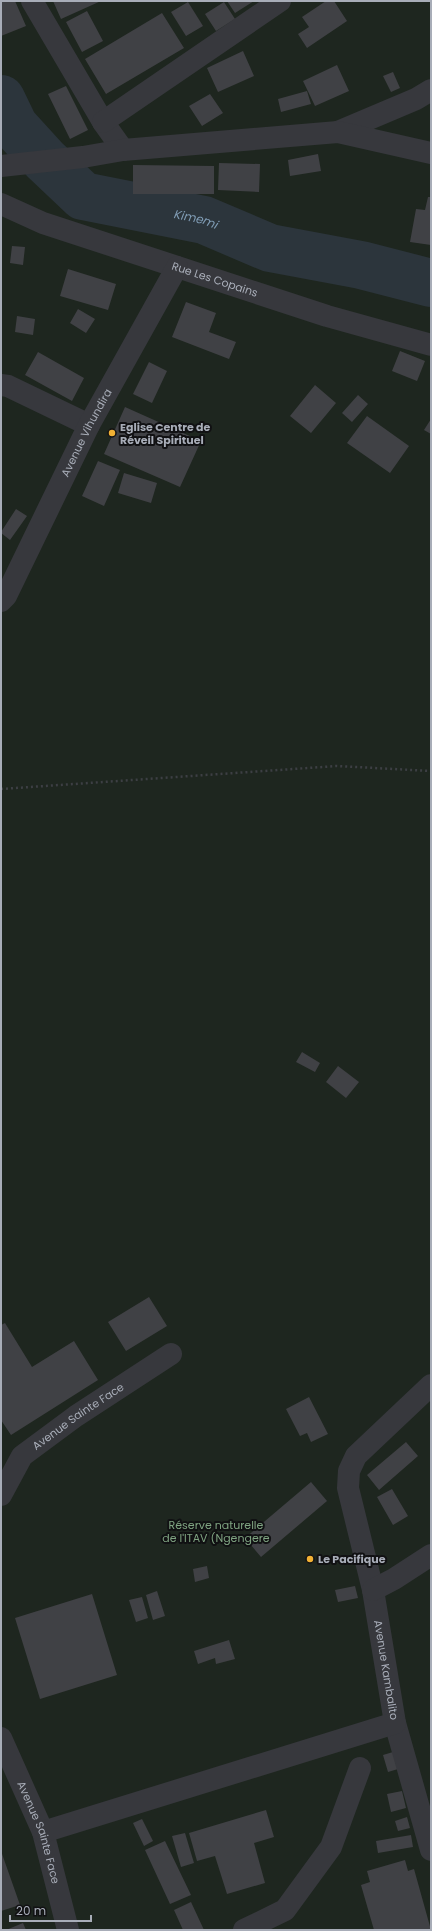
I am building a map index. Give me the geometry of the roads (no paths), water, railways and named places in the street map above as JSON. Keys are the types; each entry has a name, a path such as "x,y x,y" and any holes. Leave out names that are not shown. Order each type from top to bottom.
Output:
{"street":[{"path":"32,1 103,122 122,150"},
{"path":"103,122 280,1"},
{"path":"338,132 416,99 431,90"},
{"path":"4,166 83,157 122,150 338,132 431,153"},
{"name":"Rue Les Copains","path":"1,204 43,223 176,267 327,316 431,345"},
{"name":"Avenue Vihundira","path":"3,597 89,425 176,267"},
{"path":"1,384 89,425"},
{"name":"Avenue Sainte Face","path":"1,1495 22,1456 76,1416 171,1354"},
{"name":"Avenue Kambalito","path":"431,1385 356,1456 349,1471 348,1488 373,1590 395,1723 431,1850"},
{"path":"373,1590 394,1579 431,1555"},
{"path":"43,1832 395,1723"},
{"name":"Avenue Sainte Face","path":"1,1738 8,1772 43,1832 68,1930"},
{"path":"244,1930 285,1910 331,1847 360,1768"}],"waterway":[{"name":"Kimemi","path":"1,99 14,126 45,160 83,196 204,220 270,248 361,265 431,283"}],"place":[{"name":"Eglise Centre de Réveil Spirituel","path":"112,433"},
{"name":"Le Pacifique","path":"310,1559"}],"park label":[{"name":"Réserve naturelle de l'ITAV (Ngengere","path":"216,1531"}]}
